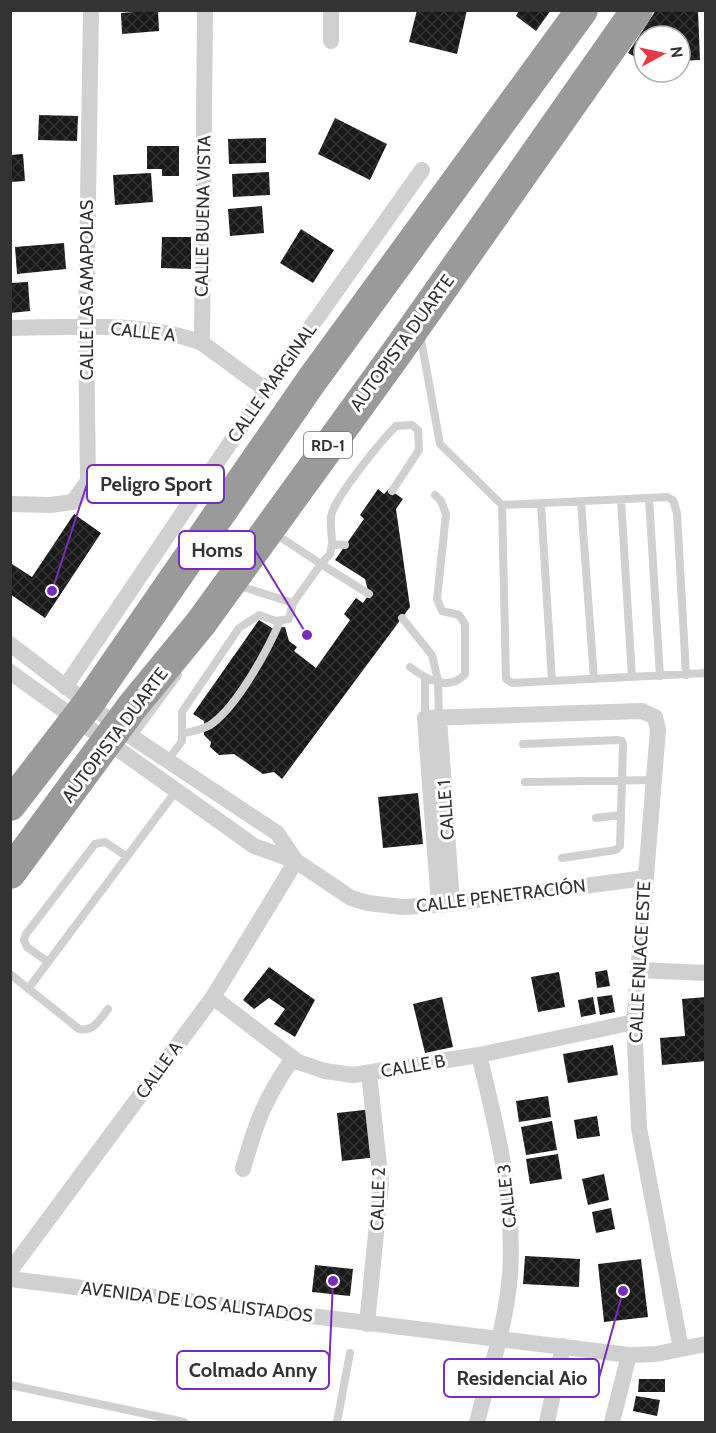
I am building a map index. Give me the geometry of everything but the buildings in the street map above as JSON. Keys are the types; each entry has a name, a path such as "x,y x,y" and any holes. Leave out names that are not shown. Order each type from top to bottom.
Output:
{"highway":[{"name":"RD-1","path":"10,805 76,703 582,10"},
{"name":"AUTOPISTA DUARTE","path":"10,873 120,736 400,347 637,10"}],"street":[{"name":"CALLE LAS AMAPOLAS","path":"10,504 50,505 73,502 88,481 86,327 91,10"},
{"name":"CALLE BUENA VISTA","path":"202,343 205,10"},
{"path":"331,10 331,41"},
{"name":"CALLE MARGINAL","path":"76,703 266,390 422,170"},
{"name":"CALLE A","path":"10,327 86,327 159,332 181,335 202,343"},
{"path":"202,343 266,390"},
{"path":"10,644 76,703 120,736"},
{"path":"10,672 76,703"},
{"name":"CALLE ENLACE ESTE","path":"432,717 642,711 655,717 658,730 634,1022 639,1128 681,1349"},
{"name":"CALLE 1","path":"432,717 446,904"},
{"name":"CALLE PENETRACIÓN","path":"120,736 168,760 277,833 296,861"},
{"name":"CALLE PENETRACIÓN","path":"120,736 176,791 254,846 296,861 351,898 368,903 402,907 446,904 645,878"},
{"name":"CALLE A","path":"10,1271 213,997 296,861"},
{"path":"639,970 705,973"},
{"name":"CALLE B","path":"213,997 293,1058 325,1071 353,1075 479,1055 634,1022"},
{"name":"CALLE 3","path":"477,1422 498,1339 510,1277 508,1185 479,1055"},
{"path":"243,1169 257,1119 274,1084 293,1058"},
{"name":"CALLE 2","path":"367,1324 381,1183 369,1073"},
{"name":"AVENIDA DE LOS ALISTADOS","path":"10,1279 628,1355 705,1344"},
{"path":"547,1422 563,1346"},
{"path":"612,1422 628,1355"}],"lane":[{"path":"418,321 440,444 502,505 506,679 512,683 705,673"},
{"path":"352,432 398,364 400,347"},
{"path":"168,760 182,741 182,712 239,628 259,615 280,621 289,619 293,603 330,554 331,516 334,507 382,439 396,426 412,425 418,430 419,450 392,491"},
{"path":"410,667 424,678 438,681 459,681 465,674 465,624 459,615 442,611 437,600 446,514 441,501 435,495"},
{"path":"502,505 649,498 673,500 677,513 686,675"},
{"path":"649,498 660,676"},
{"path":"621,500 632,677"},
{"path":"581,501 594,679"},
{"path":"541,504 552,681"},
{"path":"274,546 287,528"},
{"path":"280,537 369,594"},
{"path":"332,544 345,545"},
{"path":"236,597 249,579"},
{"path":"243,587 293,603"},
{"path":"402,618 432,655 438,681 432,717"},
{"path":"182,734 212,724 239,693 270,645 280,621"},
{"path":"120,736 181,671"},
{"path":"424,678 432,717"},
{"path":"523,744 622,741 620,846 616,850 562,858"},
{"path":"525,782 654,780"},
{"path":"28,989 176,791"},
{"path":"596,818 621,815"},
{"path":"48,962 27,947 24,940 26,934 95,843 105,842 126,856"},
{"path":"10,974 79,1029 87,1031 94,1027 108,1010"},
{"path":"337,1422 350,1353"},
{"path":"10,1385 184,1422"}],"place":[{"name":"Peligro Sport","path":"52,591"},
{"name":"Homs","path":"307,635"},
{"name":"Colmado Anny","path":"333,1281"},
{"name":"Residencial Aio","path":"623,1291"}]}
